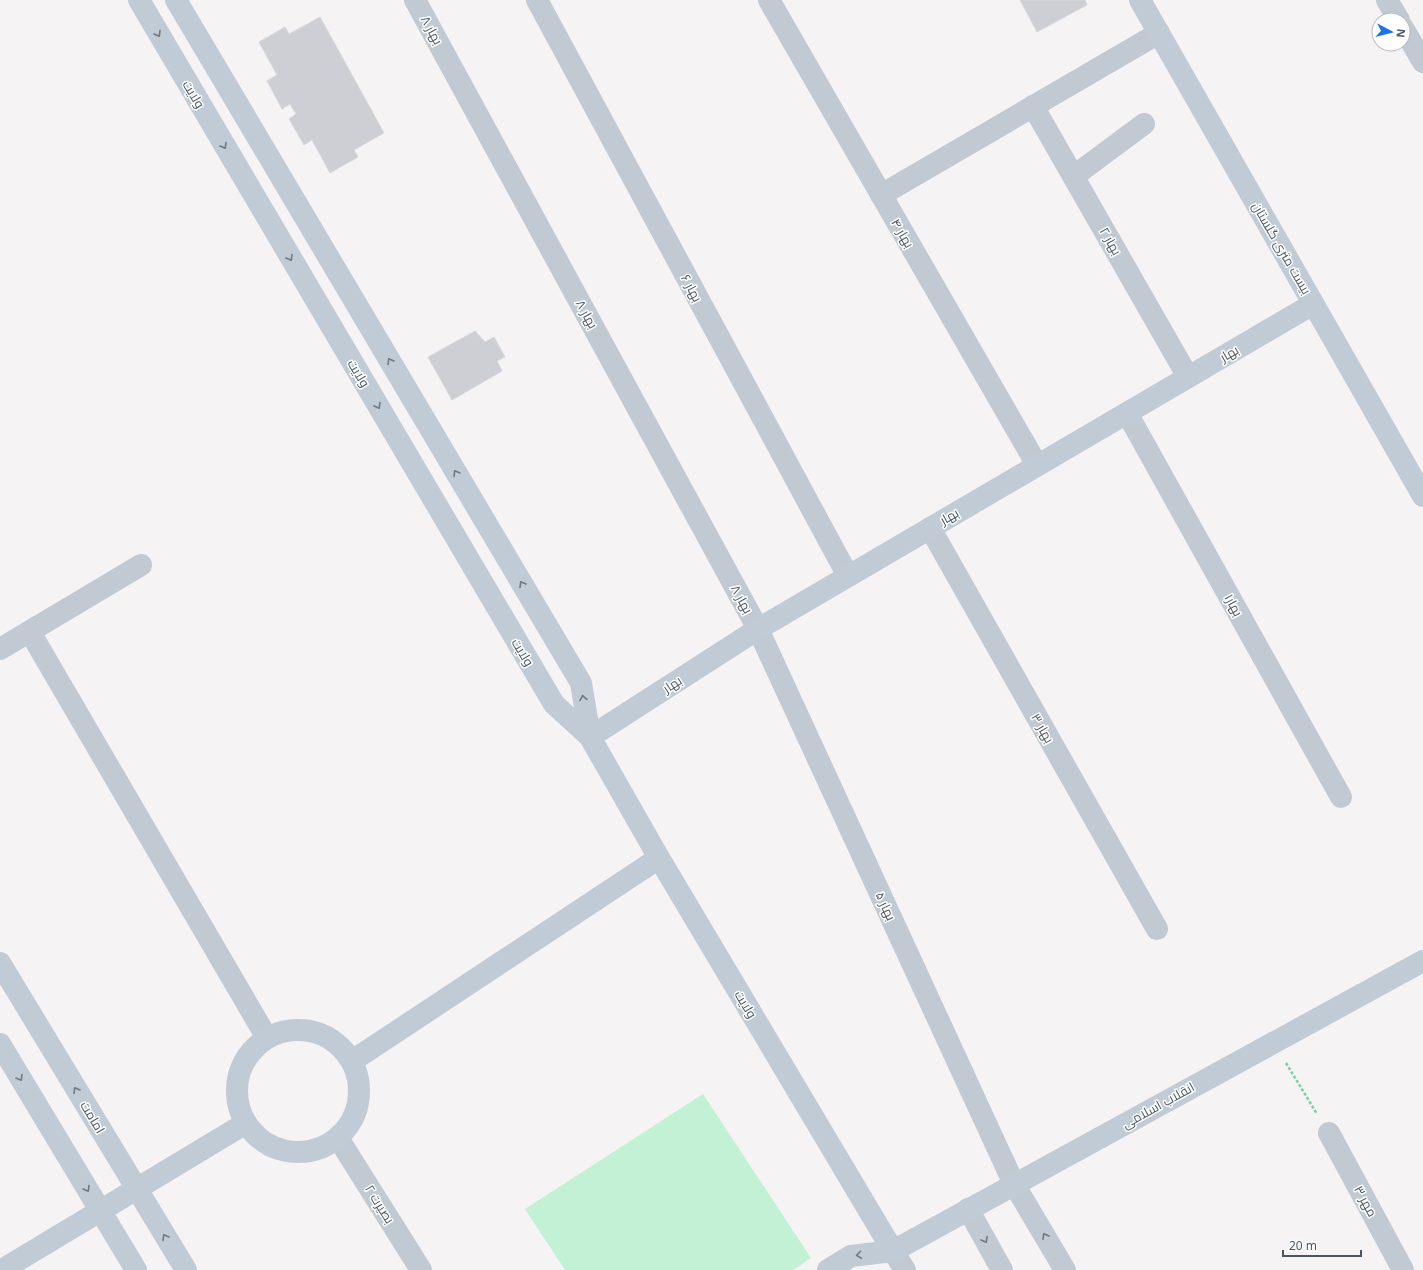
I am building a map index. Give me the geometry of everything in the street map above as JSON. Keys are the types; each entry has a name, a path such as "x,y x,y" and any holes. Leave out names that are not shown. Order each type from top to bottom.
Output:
{"street":[{"name":"ولایت","path":"139,0 554,704 590,737 659,858 905,1270"},
{"name":"ولایت","path":"176,0 581,683 590,737"},
{"name":"بهار ۸","path":"415,0 758,628"},
{"name":"بهار ۶","path":"537,0 848,576"},
{"name":"بهار ۴","path":"769,0 1037,465"},
{"name":"بیست متری گلستان","path":"1140,0 1313,304 1421,486"},
{"path":"1387,0 1394,12"},
{"path":"881,195 1159,34"},
{"path":"1411,42 1423,62"},
{"name":"بهار ۲","path":"1034,106 1188,377"},
{"path":"1074,176 1144,124"},
{"name":"بهار","path":"590,737 758,628 1313,304"},
{"name":"بهار۱","path":"1127,412 1342,797"},
{"name":"بهار ۳","path":"930,528 1157,929"},
{"path":"0,649 141,565"},
{"name":"بهار ۵","path":"758,628 1014,1184 1065,1270"},
{"path":"30,632 267,1038"},
{"path":"352,1061 659,858"},
{"name":"انقلاب اسلامی","path":"893,1251 1423,960"},
{"name":"امامت","path":"0,963 186,1270"},
{"path":"305,1030 323,1035 340,1045 352,1061 359,1081 359,1102 352,1122 338,1138 320,1149 299,1153 278,1150 259,1139 246,1123 238,1105 237,1086 242,1067 252,1051 267,1038 285,1031 305,1030"},
{"path":"0,1044 136,1270"},
{"path":"2,1270 246,1123"},
{"name":"مهر ۳","path":"1329,1133 1404,1270"},
{"name":"بصیرت ۲","path":"338,1138 421,1270"},
{"path":"968,1210 1002,1270"},
{"path":"828,1270 851,1256 893,1251"},
{"path":"880,1270 893,1251"}],"path":[{"path":"1274,1042 1329,1133"}],"green space":[{"path":"703,1094 811,1258 793,1270 565,1270 525,1209"}],"building":[{"path":"1020,0 1085,0 1087,5 1037,32"},
{"path":"320,17 384,133 354,150 358,157 330,173 312,140 304,145 289,119 296,114 290,104 282,109 267,81 277,75 259,42 285,27 289,34"},
{"path":"475,331 485,342 494,337 505,357 497,361 502,371 452,400 428,357"}]}
